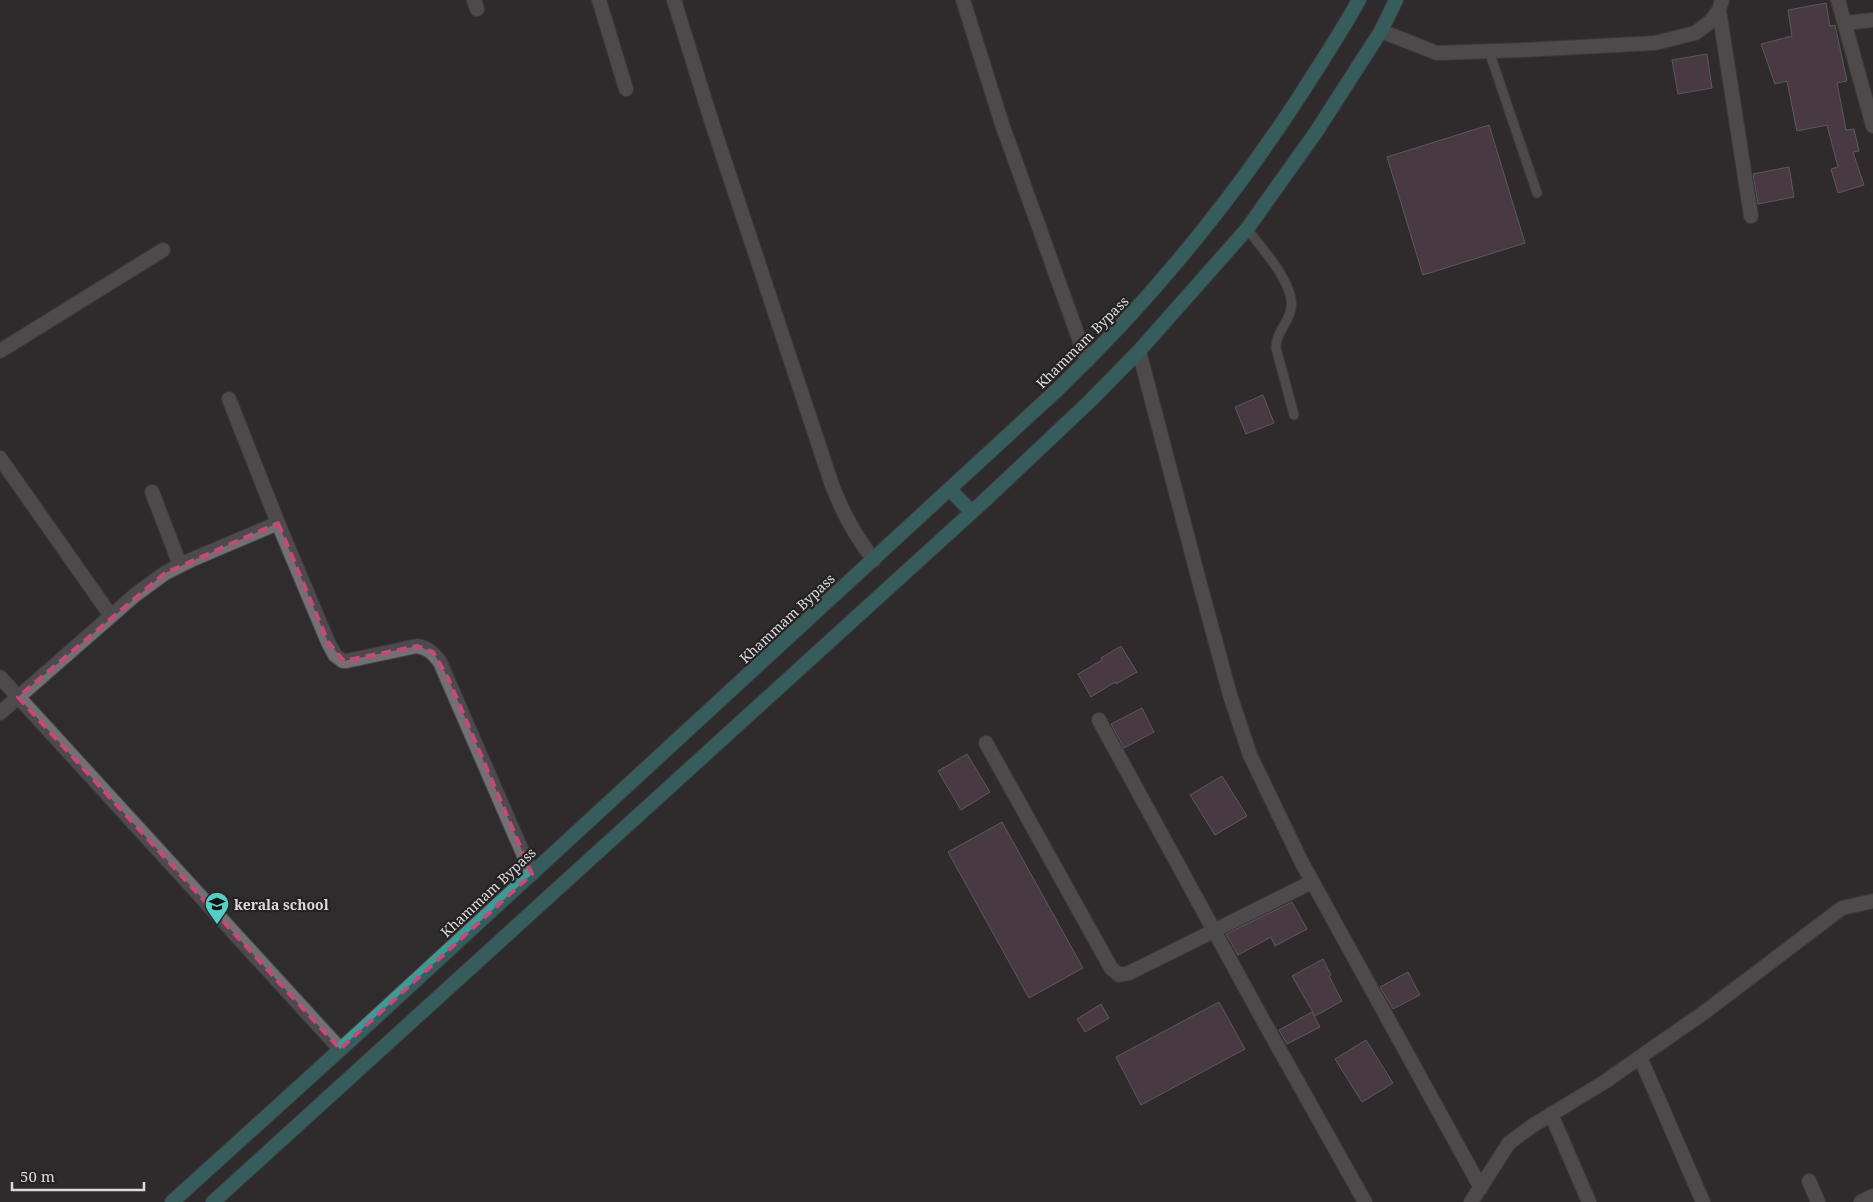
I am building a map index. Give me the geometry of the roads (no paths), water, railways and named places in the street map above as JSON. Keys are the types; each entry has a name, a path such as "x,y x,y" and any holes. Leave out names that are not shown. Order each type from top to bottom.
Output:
{"highway":[{"name":"Khammam Bypass","path":"172,1202 532,874 1087,362 1156,288 1215,216 1277,130 1348,21 1359,0"},
{"path":"213,1202 972,512 1090,401 1139,351 1247,229 1316,132 1381,31 1396,0"},
{"path":"950,490 972,512"}],"street":[{"path":"599,0 626,89"},
{"path":"674,0 712,122 832,485 844,516 874,560"},
{"path":"963,0 1002,124 1087,362"},
{"path":"1838,0 1873,126"},
{"path":"1381,31 1438,53 1654,43 1695,33 1710,22 1720,5"},
{"path":"1720,5 1751,216"},
{"path":"1845,23 1873,20"},
{"path":"0,351 163,250"},
{"path":"1139,351 1230,695 1250,755 1312,882 1481,1188"},
{"path":"229,399 328,642 338,658 346,661 417,646 433,652 440,662 532,874"},
{"path":"0,458 111,616"},
{"path":"152,492 180,565"},
{"path":"0,714 135,595 165,573 278,523"},
{"path":"0,677 340,1049"},
{"path":"1099,720 1365,1202"},
{"path":"986,743 1115,972 1119,974 1129,973 1312,882"},
{"path":"1471,1202 1509,1144 1532,1126 1640,1058 1702,1014 1842,908 1873,900"},
{"path":"1640,1058 1703,1202"},
{"path":"1551,1114 1589,1202"},
{"path":"1809,1181 1818,1202"},
{"path":"1861,1202 1873,1196"}],"lane":[{"path":"1489,51 1537,193"},
{"path":"1247,229 1277,269 1292,298 1289,317 1278,334 1276,348 1294,414"}],"place":[{"name":"kerala school","path":"217,925"}]}
